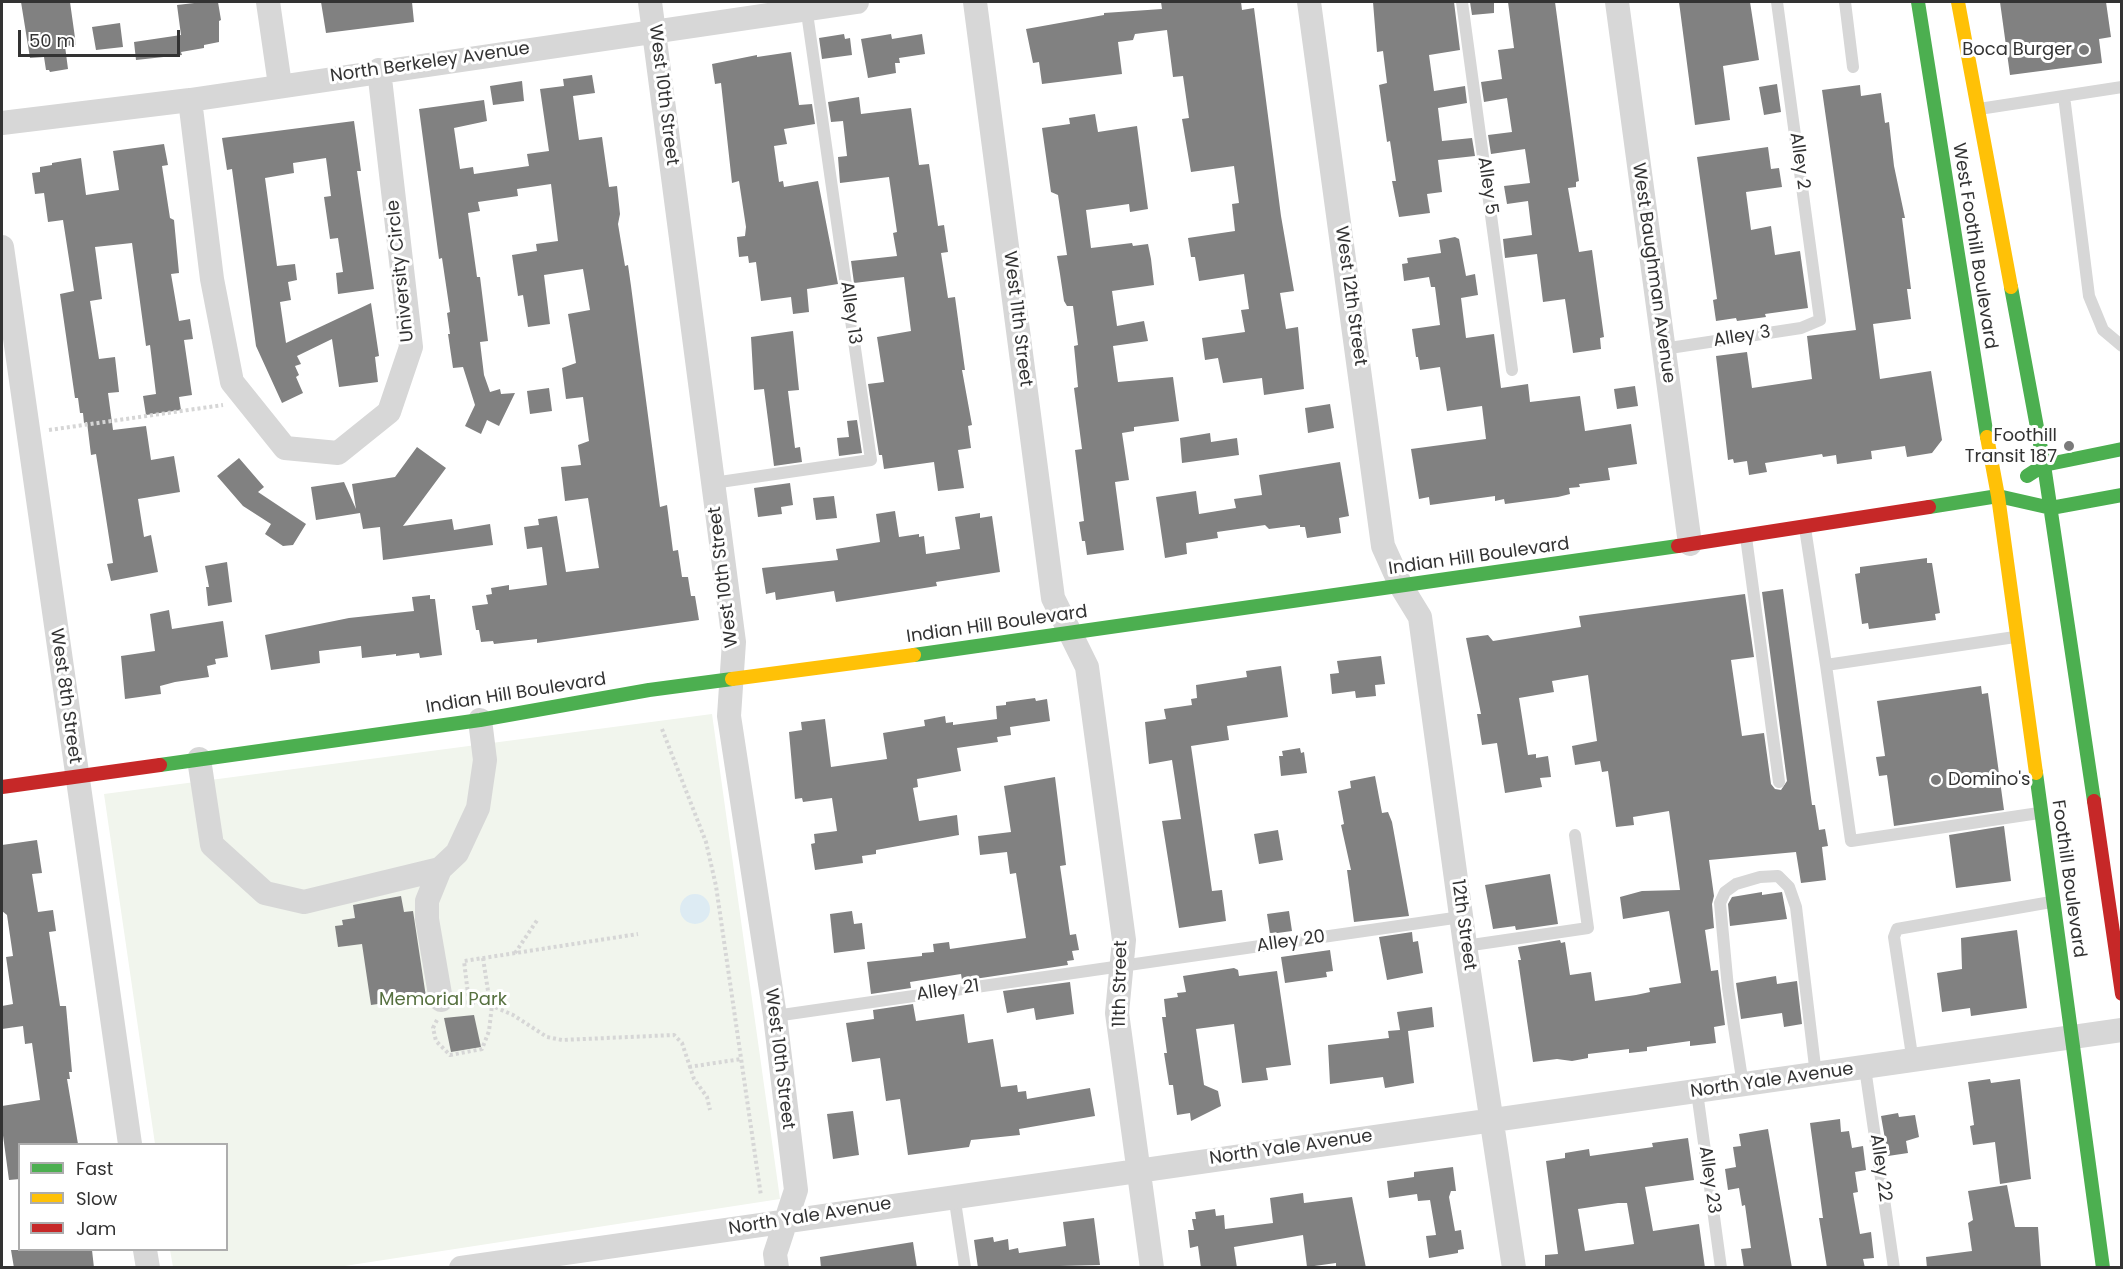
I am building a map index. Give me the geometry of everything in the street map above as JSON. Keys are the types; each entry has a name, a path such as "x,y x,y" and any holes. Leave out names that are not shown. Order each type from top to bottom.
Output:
{"main road":[{"name":"West Foothill Boulevard","path":"1918,2 1972,351 1998,496"},
{"name":"West Foothill Boulevard","path":"1958,2 2044,465"},
{"name":"Indian Hill Boulevard","path":"1998,496 2044,465 2121,449"},
{"name":"Foothill Boulevard","path":"2044,465 2121,994"},
{"name":"Indian Hill Boulevard","path":"2,787 480,720 649,690 1070,633 1746,536 1998,496 2051,508 2121,495"},
{"name":"Foothill Boulevard","path":"1998,496 2103,1268"}],"street":[{"path":"268,2 280,85"},
{"name":"West 10th Street","path":"650,2 734,642 729,716 775,1016 796,1190 775,1254 777,1268"},
{"name":"North Berkeley Avenue","path":"2,123 190,99 806,5 857,2"},
{"name":"West 11th Street","path":"975,2 1053,598 1070,633"},
{"name":"West 12th Street","path":"1309,2 1383,546 1401,586"},
{"name":"West Baughman Avenue","path":"1617,2 1690,544"},
{"name":"University Circle","path":"190,99 212,279 232,382 285,448 338,453 389,412 411,347 379,70"},
{"name":"West 8th Street","path":"2,247 130,1143"},
{"name":"12th Street","path":"1401,586 1420,617 1465,946 1514,1268"},
{"name":"11th Street","path":"1070,633 1087,667 1124,940 1117,1012 1152,1268"},
{"path":"441,1000 427,919 427,901 440,869 457,853 478,808 485,760 480,720"},
{"path":"199,759 212,845 265,893 304,902 440,869"},
{"name":"North Yale Avenue","path":"461,1268 954,1196 2072,1040 2121,1030"},
{"path":"146,1251 148,1268"}],"lane":[{"name":"Alley 5","path":"1462,2 1512,370"},
{"name":"Alley 2","path":"1778,2 1820,320"},
{"path":"1845,2 1852,67"},
{"name":"Alley 13","path":"713,483 871,459 806,5"},
{"path":"1977,109 2121,87"},
{"path":"2064,96 2089,296 2103,330 2121,346"},
{"name":"Alley 3","path":"1663,349 1801,328 1820,320"},
{"path":"1805,527 1851,841 2041,813"},
{"path":"1746,536 1779,782"},
{"path":"1826,665 2017,637"},
{"path":"1465,946 1588,928 1575,835"},
{"path":"1743,1085 1728,988 1720,903 1725,892 1736,884 1760,877 1778,876 1790,886 1796,907 1816,1075"},
{"path":"1913,1062 1894,937 1897,929 2052,901"},
{"name":"Alley 20","path":"1121,967 1461,917"},
{"name":"Alley 21","path":"775,1016 1121,967"},
{"name":"Alley 22","path":"1865,1068 1894,1268"},
{"name":"Alley 23","path":"1696,1092 1721,1268"},
{"path":"954,1196 964,1268"}],"path":[{"path":"27,433 247,401"},
{"path":"662,729 706,842 716,886 761,1196"},
{"path":"515,953 538,919"},
{"path":"469,1002 464,961 638,934"},
{"path":"483,958 491,1005 489,1031 482,1049 450,1055 436,1041 433,1028 439,1017 441,1000 491,1005 513,1014 547,1037 562,1040 674,1035 682,1043 689,1067 707,1096 710,1110"},
{"path":"689,1067 741,1059"}],"green space":[{"name":"Memorial Park","path":"712,714 780,1199 338,1267 173,1267 170,1251 228,1251 228,1143 155,1143 104,794"}],"shaded area":[{"path":"695,894 705,899 710,909 705,919 695,924 685,919 680,909 685,899"}],"building":[{"path":"21,2 70,2 76,45 65,46 68,69 50,72 46,70 44,57 30,58"},
{"path":"218,2 221,20 219,21 219,42 204,45 204,48 181,52 182,55 136,60 134,42 181,35 177,5"},
{"path":"321,2 412,2 414,22 326,33"},
{"path":"1161,2 1241,2 1242,10 1254,8 1281,216 1294,291 1280,293 1286,329 1298,327 1304,389 1264,395 1262,378 1223,383 1218,358 1205,360 1202,338 1245,332 1241,310 1249,309 1244,274 1199,281 1195,257 1191,257 1188,238 1235,231 1232,204 1239,203 1234,166 1191,172 1182,119 1189,118 1183,76 1173,77 1167,30 1135,34 1133,40 1118,42 1122,74 1042,84 1039,62 1033,63 1026,29 1104,15 1104,13 1162,9"},
{"path":"1373,2 1454,2 1460,50 1429,55 1434,91 1465,86 1467,103 1438,108 1442,141 1472,138 1475,156 1438,160 1442,192 1427,194 1430,213 1399,217 1392,181 1396,181 1390,141 1387,142 1379,85 1387,83 1383,51 1377,52"},
{"path":"1470,2 1494,2 1494,13 1472,15"},
{"path":"1508,2 1555,2 1579,181 1576,182 1576,187 1568,188 1579,252 1592,250 1604,337 1600,338 1601,349 1573,353 1565,299 1543,302 1537,254 1505,258 1503,239 1532,235 1528,201 1507,204 1504,186 1530,183 1525,149 1491,154 1488,135 1512,132 1507,98 1484,102 1481,82 1502,79 1498,50 1514,48"},
{"path":"1679,2 1750,2 1759,60 1723,66 1730,120 1695,125"},
{"path":"2000,2 2106,2 2111,37 2099,39 2102,63 2010,75"},
{"path":"120,23 123,47 96,50 92,27"},
{"path":"844,34 845,39 850,38 852,55 822,59 819,38"},
{"path":"891,34 892,39 922,34 925,54 899,58 900,63 895,63 896,73 868,78 861,39"},
{"path":"791,52 799,105 812,104 815,124 784,129 787,144 774,146 779,182 783,181 784,187 818,181 838,284 807,289 809,312 793,314 791,297 761,301 756,262 749,263 748,256 739,257 737,237 745,236 746,227 739,181 732,183 721,83 715,84 712,64 757,55 757,57"},
{"path":"592,75 595,93 573,96 579,140 602,137 609,187 617,186 620,214 618,224 625,266 628,265 660,507 667,505 673,551 678,550 682,577 688,577 691,596 695,596 699,620 537,643 537,639 494,644 493,641 481,642 479,630 476,630 472,606 488,604 486,595 492,594 491,588 509,585 509,590 547,585 542,547 527,549 524,527 539,525 538,519 557,516 566,572 599,568 588,498 565,501 561,467 581,465 578,445 589,441 583,397 566,399 562,368 576,363 568,314 590,310 583,269 544,275 550,324 528,327 523,295 518,296 512,255 537,251 536,244 558,241 551,184 517,189 518,196 478,202 480,211 468,213 477,277 480,277 488,341 480,342 484,375 490,392 500,389 501,394 515,393 499,426 487,420 481,434 465,426 475,405 463,367 453,368 448,334 450,334 447,313 450,312 442,258 439,259 419,109 484,100 487,121 454,128 460,169 473,167 474,174 529,166 527,154 549,151 540,89 564,86 563,79"},
{"path":"522,81 524,101 493,105 490,86"},
{"path":"1777,84 1781,112 1764,115 1759,87"},
{"path":"1860,85 1861,96 1881,93 1885,123 1889,122 1894,166 1905,218 1902,218 1911,289 1907,289 1911,319 1873,324 1880,379 1931,371 1942,440 1932,453 1907,457 1905,446 1871,451 1872,459 1837,464 1836,455 1823,457 1822,454 1765,463 1767,472 1749,475 1747,461 1734,463 1733,459 1728,460 1716,356 1747,352 1752,388 1812,379 1807,336 1856,330 1822,90"},
{"path":"859,97 861,114 911,108 919,165 929,164 938,226 944,225 948,252 941,253 948,298 955,297 965,370 962,370 972,425 968,426 971,448 958,450 964,488 938,491 934,462 884,469 882,455 879,455 868,384 884,382 877,337 911,331 904,277 854,283 851,261 897,256 893,233 897,232 889,177 840,183 838,157 847,156 843,121 831,122 828,102"},
{"path":"1095,114 1098,132 1137,126 1148,209 1130,212 1129,204 1086,210 1091,248 1132,243 1133,246 1148,244 1151,259 1154,285 1112,291 1117,326 1144,321 1148,341 1113,346 1118,382 1173,377 1179,421 1134,427 1134,431 1122,433 1129,480 1115,482 1124,550 1087,555 1079,522 1084,521 1075,450 1082,449 1074,388 1078,387 1074,346 1078,345 1073,306 1067,306 1064,301 1057,256 1067,255 1058,195 1051,192 1042,128 1070,124 1069,118"},
{"path":"354,121 361,171 357,171 374,289 338,294 336,273 343,272 338,238 330,239 324,197 331,196 326,158 293,163 294,173 265,178 277,266 295,264 297,280 288,282 291,300 280,302 286,343 371,303 379,356 375,357 378,382 339,387 332,339 297,356 301,364 295,366 299,375 296,377 303,393 282,403 256,346 232,169 227,170 222,138"},
{"path":"164,144 168,165 162,166 170,218 174,220 179,273 171,274 179,321 190,319 193,339 184,340 192,395 179,397 181,410 146,415 143,396 156,394 150,345 146,346 132,243 95,247 102,299 90,301 99,359 115,357 119,392 108,393 113,430 146,426 151,460 174,456 180,492 138,499 144,537 151,535 158,572 111,581 107,564 113,563 96,454 91,455 87,422 84,423 78,398 75,398 60,294 74,291 63,220 48,222 44,193 35,194 32,173 40,172 40,167 52,165 52,163 81,158 86,195 119,190 113,151"},
{"path":"1768,147 1771,169 1779,168 1782,187 1746,192 1751,230 1771,226 1775,255 1800,251 1808,308 1765,314 1766,317 1716,321 1713,300 1717,299 1697,157"},
{"path":"1455,237 1459,239 1466,276 1475,274 1478,295 1461,298 1466,338 1494,334 1501,388 1528,384 1530,402 1580,396 1585,431 1631,424 1637,464 1608,468 1610,480 1579,484 1580,487 1569,488 1570,494 1558,497 1505,504 1504,499 1495,501 1495,496 1430,505 1429,497 1419,499 1411,449 1486,439 1482,406 1447,411 1440,367 1420,370 1412,329 1440,325 1435,287 1431,287 1429,277 1404,281 1402,264 1408,263 1407,258 1441,253 1439,240"},
{"path":"793,331 799,390 788,391 795,448 800,447 802,462 774,466 764,389 754,390 751,337"},
{"path":"1635,386 1638,406 1617,409 1614,389"},
{"path":"549,388 552,411 530,414 527,391"},
{"path":"1330,404 1334,428 1308,433 1305,408"},
{"path":"857,420 862,453 839,456 837,438 849,437 847,421"},
{"path":"1210,433 1211,442 1237,438 1239,455 1182,463 1180,438"},
{"path":"417,447 446,468 403,526 452,519 454,530 490,524 493,545 383,560 380,527 363,529 360,513 316,520 311,487 344,482 356,509 352,484 395,477"},
{"path":"239,458 264,487 258,492 306,524 293,545 283,546 265,534 271,524 243,506 217,476"},
{"path":"1340,462 1349,516 1339,518 1341,533 1307,538 1305,527 1300,527 1300,525 1269,529 1265,525 1217,532 1218,538 1186,543 1187,554 1165,558 1156,497 1196,491 1199,514 1236,508 1234,499 1262,495 1259,475"},
{"path":"790,483 793,505 781,507 782,514 758,517 754,488"},
{"path":"834,496 837,518 816,520 813,498"},
{"path":"895,511 899,537 919,534 919,537 924,536 926,554 960,549 955,517 980,513 980,518 992,516 1000,572 936,582 937,586 836,602 834,591 776,600 775,592 766,594 762,568 838,560 836,549 880,542 876,514"},
{"path":"1927,558 1927,563 1932,563 1940,613 1935,614 1936,620 1869,629 1868,623 1862,624 1855,574 1860,573 1860,567"},
{"path":"227,562 232,602 208,606 206,587 209,587 205,566"},
{"path":"1783,589 1812,805 1815,805 1819,830 1825,829 1828,846 1822,847 1826,880 1801,883 1796,852 1709,860 1714,896 1712,904 1714,928 1705,930 1711,971 1718,970 1725,1025 1714,1027 1716,1043 1690,1046 1690,1041 1647,1047 1647,1051 1629,1053 1629,1049 1588,1054 1588,1058 1572,1061 1557,1059 1533,1062 1518,947 1560,940 1561,943 1565,942 1570,975 1591,972 1595,1001 1636,995 1650,992 1649,988 1681,983 1669,911 1623,919 1620,897 1642,891 1680,890 1669,811 1633,817 1634,825 1616,827 1608,771 1602,772 1600,761 1575,765 1572,746 1597,741 1588,675 1552,681 1554,692 1519,698 1528,755 1536,754 1536,758 1548,756 1551,777 1540,778 1542,787 1505,793 1497,743 1482,745 1477,714 1481,714 1466,638 1488,635 1493,641 1581,627 1579,616 1745,594 1754,657 1731,660 1742,736 1764,733 1771,784 1775,789 1781,790 1787,781 1762,592"},
{"path":"430,595 430,599 435,599 442,655 420,658 419,653 362,658 361,646 319,651 320,663 271,670 265,635 349,618 414,611 412,597"},
{"path":"169,610 172,629 223,621 228,657 215,659 216,664 207,666 209,677 160,686 161,694 125,699 121,656 155,651 150,614"},
{"path":"1381,656 1385,684 1375,685 1376,696 1356,698 1355,691 1332,694 1330,674 1339,673 1337,661"},
{"path":"1281,666 1288,717 1227,726 1229,740 1191,746 1212,891 1222,890 1226,921 1179,928 1162,821 1181,819 1172,760 1149,764 1145,722 1166,719 1164,709 1192,705 1191,699 1197,698 1196,685 1247,677 1246,671"},
{"path":"1981,686 1982,694 1988,693 2004,810 1894,826 1887,775 1879,776 1876,757 1885,756 1877,701"},
{"path":"1035,698 1036,701 1047,699 1050,721 1010,727 1011,735 997,737 998,742 957,748 961,771 917,779 918,787 913,788 919,821 957,815 959,835 876,850 876,854 862,856 863,863 815,870 811,844 815,843 814,834 837,831 832,798 803,802 802,798 795,799 789,732 802,730 801,722 825,719 831,767 887,759 883,733 925,726 924,720 945,716 946,723 953,722 953,725 997,719 996,706 1006,705 1006,702"},
{"path":"1300,748 1301,753 1304,752 1307,773 1281,776 1279,756 1283,756 1282,751"},
{"path":"1375,776 1382,813 1388,812 1392,822 1409,916 1354,922 1347,870 1351,870 1341,825 1344,824 1338,791 1351,788 1350,781"},
{"path":"1055,777 1066,865 1060,866 1070,935 1076,934 1079,950 1072,951 1074,960 1067,961 1068,965 981,978 962,980 961,974 910,982 911,988 871,994 867,962 922,956 922,953 934,952 933,944 949,942 950,949 1026,938 1016,873 1010,874 1007,852 980,855 978,836 1011,832 1004,786"},
{"path":"2004,826 2011,881 1956,888 1949,835"},
{"path":"1278,830 1283,860 1259,864 1254,834"},
{"path":"37,840 42,873 32,874 38,912 53,910 56,931 49,932 60,1006 66,1006 72,1072 69,1072 70,1079 67,1079 78,1143 18,1143 18,1179 9,1180 2,1128 2,1106 40,1100 32,1043 25,1044 23,1026 2,1029 2,1006 13,1004 6,957 13,956 7,915 2,911 2,845"},
{"path":"1550,874 1558,924 1516,930 1515,926 1493,929 1485,885"},
{"path":"1762,892 1762,895 1782,892 1787,919 1730,926 1728,904 1732,897"},
{"path":"401,896 404,912 413,911 426,997 371,1005 362,944 338,947 335,926 343,925 342,920 355,918 353,905"},
{"path":"852,911 854,924 862,923 865,949 834,953 830,914"},
{"path":"1289,911 1292,931 1270,934 1267,914"},
{"path":"2017,930 2027,1008 1971,1016 1970,1008 1942,1012 1937,973 1962,969 1961,938"},
{"path":"1412,932 1413,942 1418,941 1423,973 1387,980 1379,937"},
{"path":"1330,950 1333,971 1326,972 1327,977 1285,983 1281,957"},
{"path":"1234,968 1238,970 1239,976 1277,971 1291,1065 1266,1068 1268,1080 1242,1083 1234,1024 1196,1029 1204,1085 1218,1091 1221,1106 1191,1121 1190,1113 1177,1115 1173,1085 1169,1085 1164,1053 1167,1053 1162,1017 1166,1017 1164,999 1178,997 1177,993 1186,992 1183,976"},
{"path":"1776,976 1777,984 1797,981 1802,1024 1784,1027 1782,1013 1741,1019 1736,983"},
{"path":"1070,982 1074,1014 1036,1020 1034,1008 1007,1013 1003,991"},
{"path":"913,1004 916,1021 964,1014 968,1043 993,1039 1001,1087 1017,1085 1018,1092 1026,1091 1027,1099 1090,1088 1095,1116 1019,1129 1020,1135 971,1140 969,1147 908,1155 900,1099 886,1101 880,1058 852,1062 846,1023 874,1019 873,1010"},
{"path":"1432,1007 1434,1027 1408,1031 1414,1083 1385,1088 1383,1077 1330,1084 1328,1045 1389,1038 1388,1031 1400,1030 1397,1012"},
{"path":"474,1015 481,1047 451,1052 444,1018"},
{"path":"1990,1079 1991,1083 2020,1079 2031,1179 2000,1184 1995,1142 1973,1145 1970,1126 1974,1125 1968,1082"},
{"path":"853,1111 859,1155 833,1159 827,1114"},
{"path":"1898,1113 1899,1117 1915,1115 1919,1137 1906,1141 1908,1153 1888,1156 1881,1116"},
{"path":"1840,1119 1841,1132 1849,1131 1852,1148 1863,1146 1866,1170 1855,1172 1858,1192 1853,1193 1860,1234 1871,1232 1874,1258 1863,1259 1865,1268 1827,1268 1819,1218 1823,1218 1810,1123"},
{"path":"1768,1129 1792,1268 1744,1268 1741,1249 1751,1248 1745,1205 1742,1206 1739,1188 1728,1190 1725,1169 1736,1167 1733,1147 1741,1146 1739,1134"},
{"path":"1688,1138 1694,1180 1645,1187 1653,1231 1699,1224 1705,1268 1545,1268 1545,1255 1558,1254 1546,1161 1565,1158 1565,1153 1589,1149 1590,1156 1653,1147 1652,1143","holes":["1627,1203 1634,1244 1585,1251 1578,1209"]},
{"path":"1453,1167 1456,1191 1451,1191 1449,1197 1455,1231 1461,1230 1464,1249 1458,1250 1458,1253 1429,1258 1426,1236 1436,1235 1430,1200 1418,1201 1417,1194 1389,1198 1387,1181 1414,1177 1414,1172"},
{"path":"2007,1185 2015,1227 2038,1227 2041,1268 1927,1268 1926,1257 1972,1251 1968,1223 1973,1220 1968,1191"},
{"path":"1303,1193 1304,1203 1352,1197 1366,1268 1336,1268 1336,1263 1307,1267 1303,1235 1234,1247 1237,1268 1201,1268 1198,1246 1190,1248 1188,1230 1194,1230 1192,1219 1196,1219 1195,1212 1215,1209 1216,1216 1224,1215 1225,1229 1273,1223 1270,1198"},
{"path":"1094,1218 1100,1265 978,1268 974,1240 993,1237 994,1242 1008,1239 1009,1250 1018,1248 1019,1253 1066,1246 1063,1222"},
{"path":"913,1242 917,1268 821,1268 820,1257"},
{"path":"11,1250 92,1251 94,1268 14,1268"}],"traffic: fast":[{"path":"1918,2 1987,437"},
{"path":"2011,287 2044,465 2094,801"},
{"path":"2027,476 2044,465 2122,449"},
{"path":"1929,507 1998,496 2051,508 2122,495"},
{"path":"914,655 1678,546"},
{"path":"160,765 480,720 649,690 732,679"},
{"path":"2036,773 2103,1268"}],"traffic: slow":[{"path":"1958,2 2011,287"},
{"path":"1987,437 1998,496 2036,773"},
{"path":"732,679 914,655"}],"traffic: jam":[{"path":"1678,546 1929,507"},
{"path":"2,787 160,765"},
{"path":"2094,801 2122,994"}],"place":[{"name":"Boca Burger","path":"2084,50"},
{"name":"Foothill Transit 187","path":"2069,446"},
{"name":"Domino's","path":"1936,780"}]}
